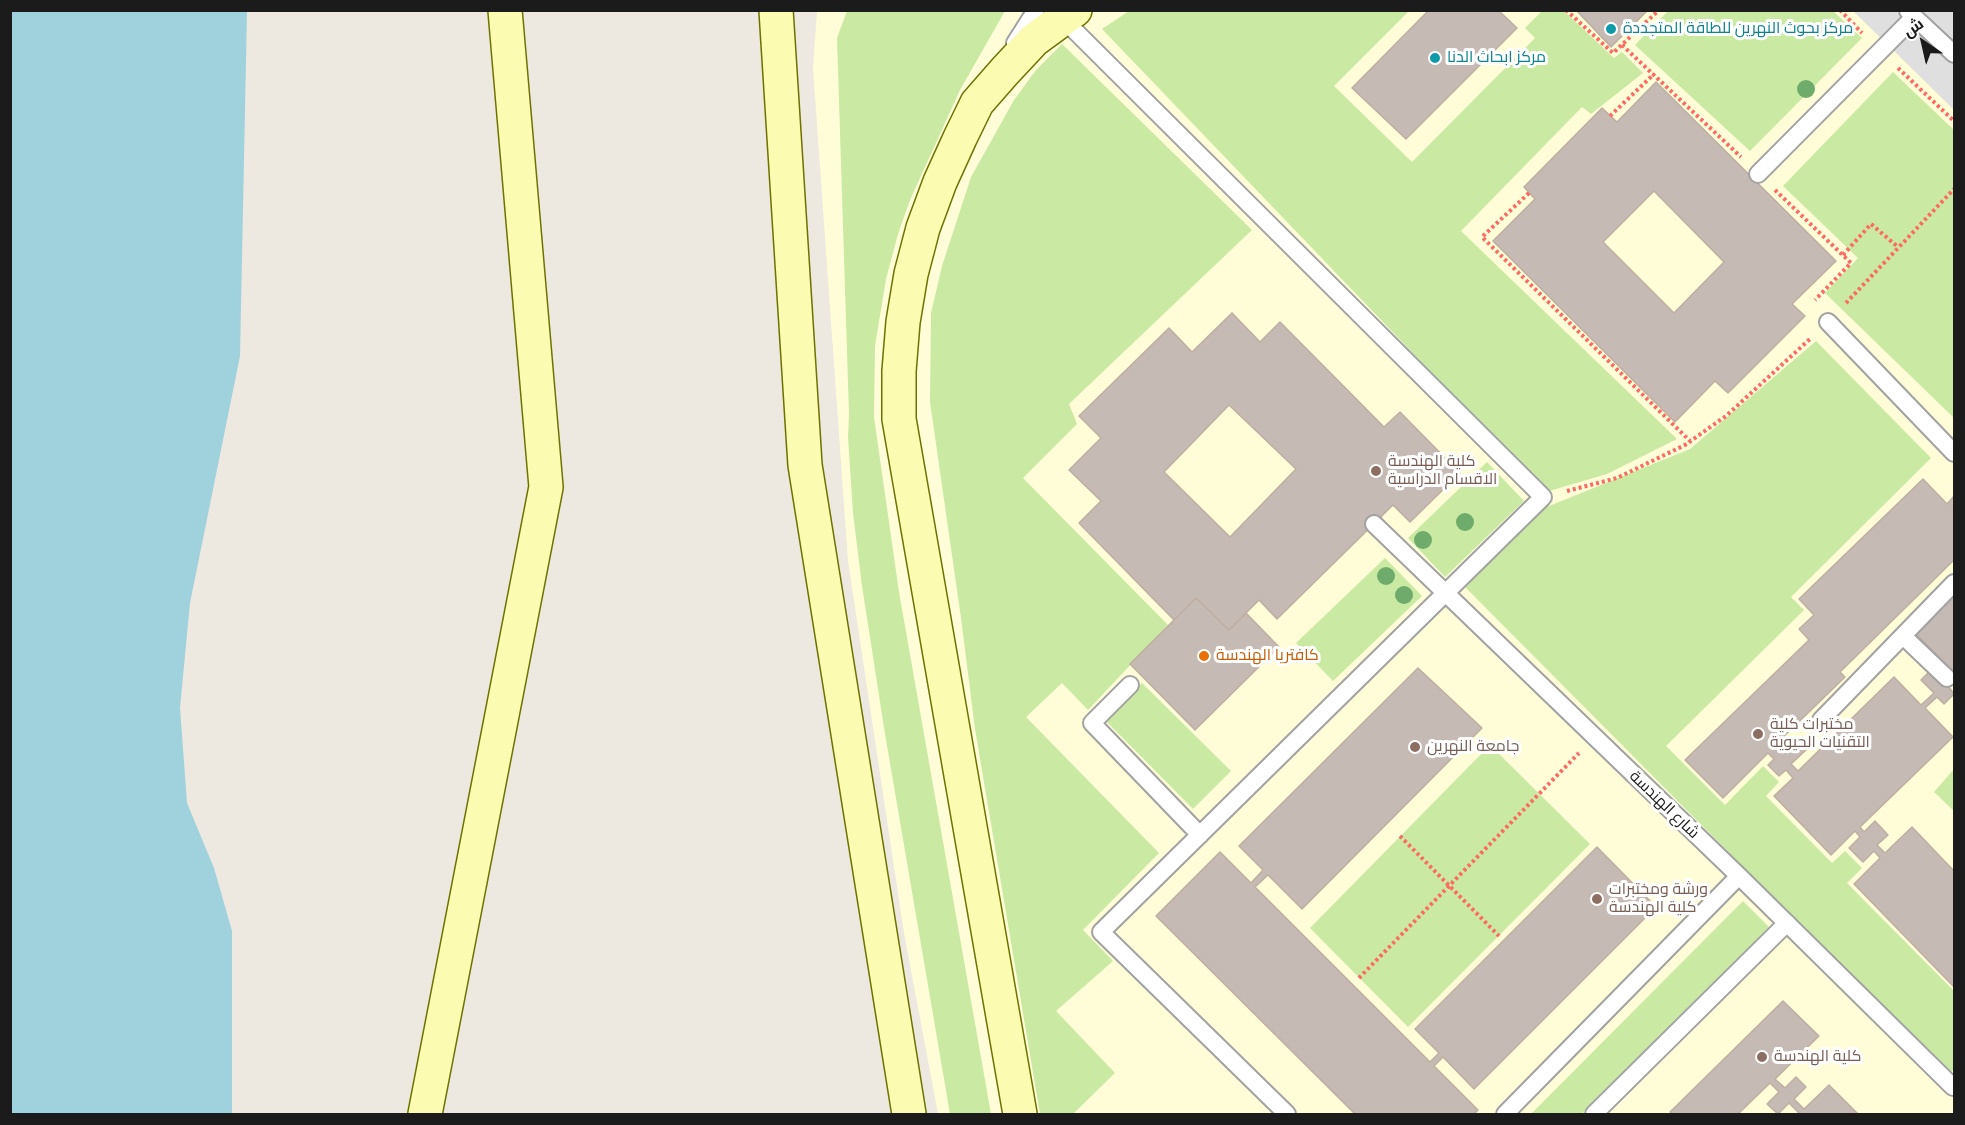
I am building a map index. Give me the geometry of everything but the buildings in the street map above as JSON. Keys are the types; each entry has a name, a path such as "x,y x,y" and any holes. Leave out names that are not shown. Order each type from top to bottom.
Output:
{"street":[{"path":"425,1114 546,487 505,10"},
{"path":"776,10 805,465 909,1114"},
{"path":"1020,1114 899,419 898,371 911,274 923,228 940,182 977,103 1057,13"}],"lane":[{"path":"1057,13 1543,497 1101,932 1287,1114"},
{"path":"1758,174 1881,51 1911,14 1954,54"},
{"path":"1828,322 1954,451"},
{"name":"شارع الهندسة","path":"1374,524 1739,876 1954,1090"},
{"path":"1821,720 1954,583"},
{"path":"1903,636 1951,682"},
{"path":"1130,686 1092,723 1200,835"},
{"path":"1505,1114 1739,876"},
{"path":"1594,1114 1787,923"}],"path":[{"path":"1566,10 1612,53 1659,10"},
{"path":"1840,10 1954,121"},
{"path":"1622,45 1851,263 1809,305 1828,322"},
{"path":"1610,116 1654,74"},
{"path":"1543,497 1617,478 1690,441 1726,416 1828,322 1954,189"},
{"path":"1529,193 1482,237 1690,441"},
{"path":"1843,255 1871,224 1898,247"},
{"path":"1359,978 1594,738"},
{"path":"1400,836 1499,936"}],"shaded area":[{"name":"جامعة النهرين","path":"817,11 1954,11 1954,1114 938,1114 904,933 848,561 813,68"},
{"path":"1853,11 1954,11 1954,110 1888,45"}],"green space":[{"path":"1669,10 1833,11 1862,38 1750,151 1635,45"},
{"path":"847,11 1005,11 960,90 910,200 898,234 886,279 875,346 874,417 899,592 991,1114 950,1114 862,586 853,513 848,437 837,38"},
{"path":"1129,11 1409,11 1334,86 1412,162 1535,38 1525,28 1542,11 1564,11 1614,58 1622,52 1643,73 1591,114 1582,107 1461,231 1677,439 1607,474 1546,492 1102,29"},
{"path":"1062,44 1252,230 1069,404 1077,424 1023,478 1168,625 1088,710 1062,683 1026,717 1159,853 1083,930 1113,961 1056,1011 1115,1073 1073,1114 1040,1114 975,729 930,402 931,313 942,266 971,177 1014,100 1036,70"},
{"path":"1893,72 1954,130 1954,418 1825,293 1858,258 1783,186"},
{"path":"1816,341 1931,458 1791,597 1804,610 1666,746 1725,805 1763,766 1779,782 1766,796 1832,863 1845,851 1862,868 1847,883 1954,991 1954,1069 1949,1074 1465,587 1544,508 1690,449"},
{"path":"1487,462 1524,501 1445,577 1408,538"},
{"path":"1385,558 1422,596 1333,681 1296,643"},
{"path":"1142,683 1231,771 1193,809 1105,720"},
{"path":"1490,745 1590,844 1408,1027 1310,928"},
{"path":"1954,769 1954,811 1934,792"},
{"path":"1743,901 1769,927 1582,1114 1531,1114"}],"water":[{"path":"10,11 247,11 240,356 190,603 180,708 187,803 214,868 232,931 232,1114 11,1114"}],"place":[{"name":"مركز بحوث النهرين للطاقة المتجددة","path":"1611,29"},
{"name":"مركز ابحاث الدنا","path":"1435,58"},
{"name":"كلية الهندسة الاقسام الدراسية","path":"1376,471"},
{"name":"كافتريا الهندسة","path":"1204,656"},
{"name":"مختبرات كلية التقنيات الحيوية","path":"1758,734"},
{"name":"جامعة النهرين","path":"1415,747"},
{"name":"ورشة ومختبرات كلية الهندسة","path":"1597,899"},
{"name":"كلية الهندسة","path":"1762,1057"}]}
